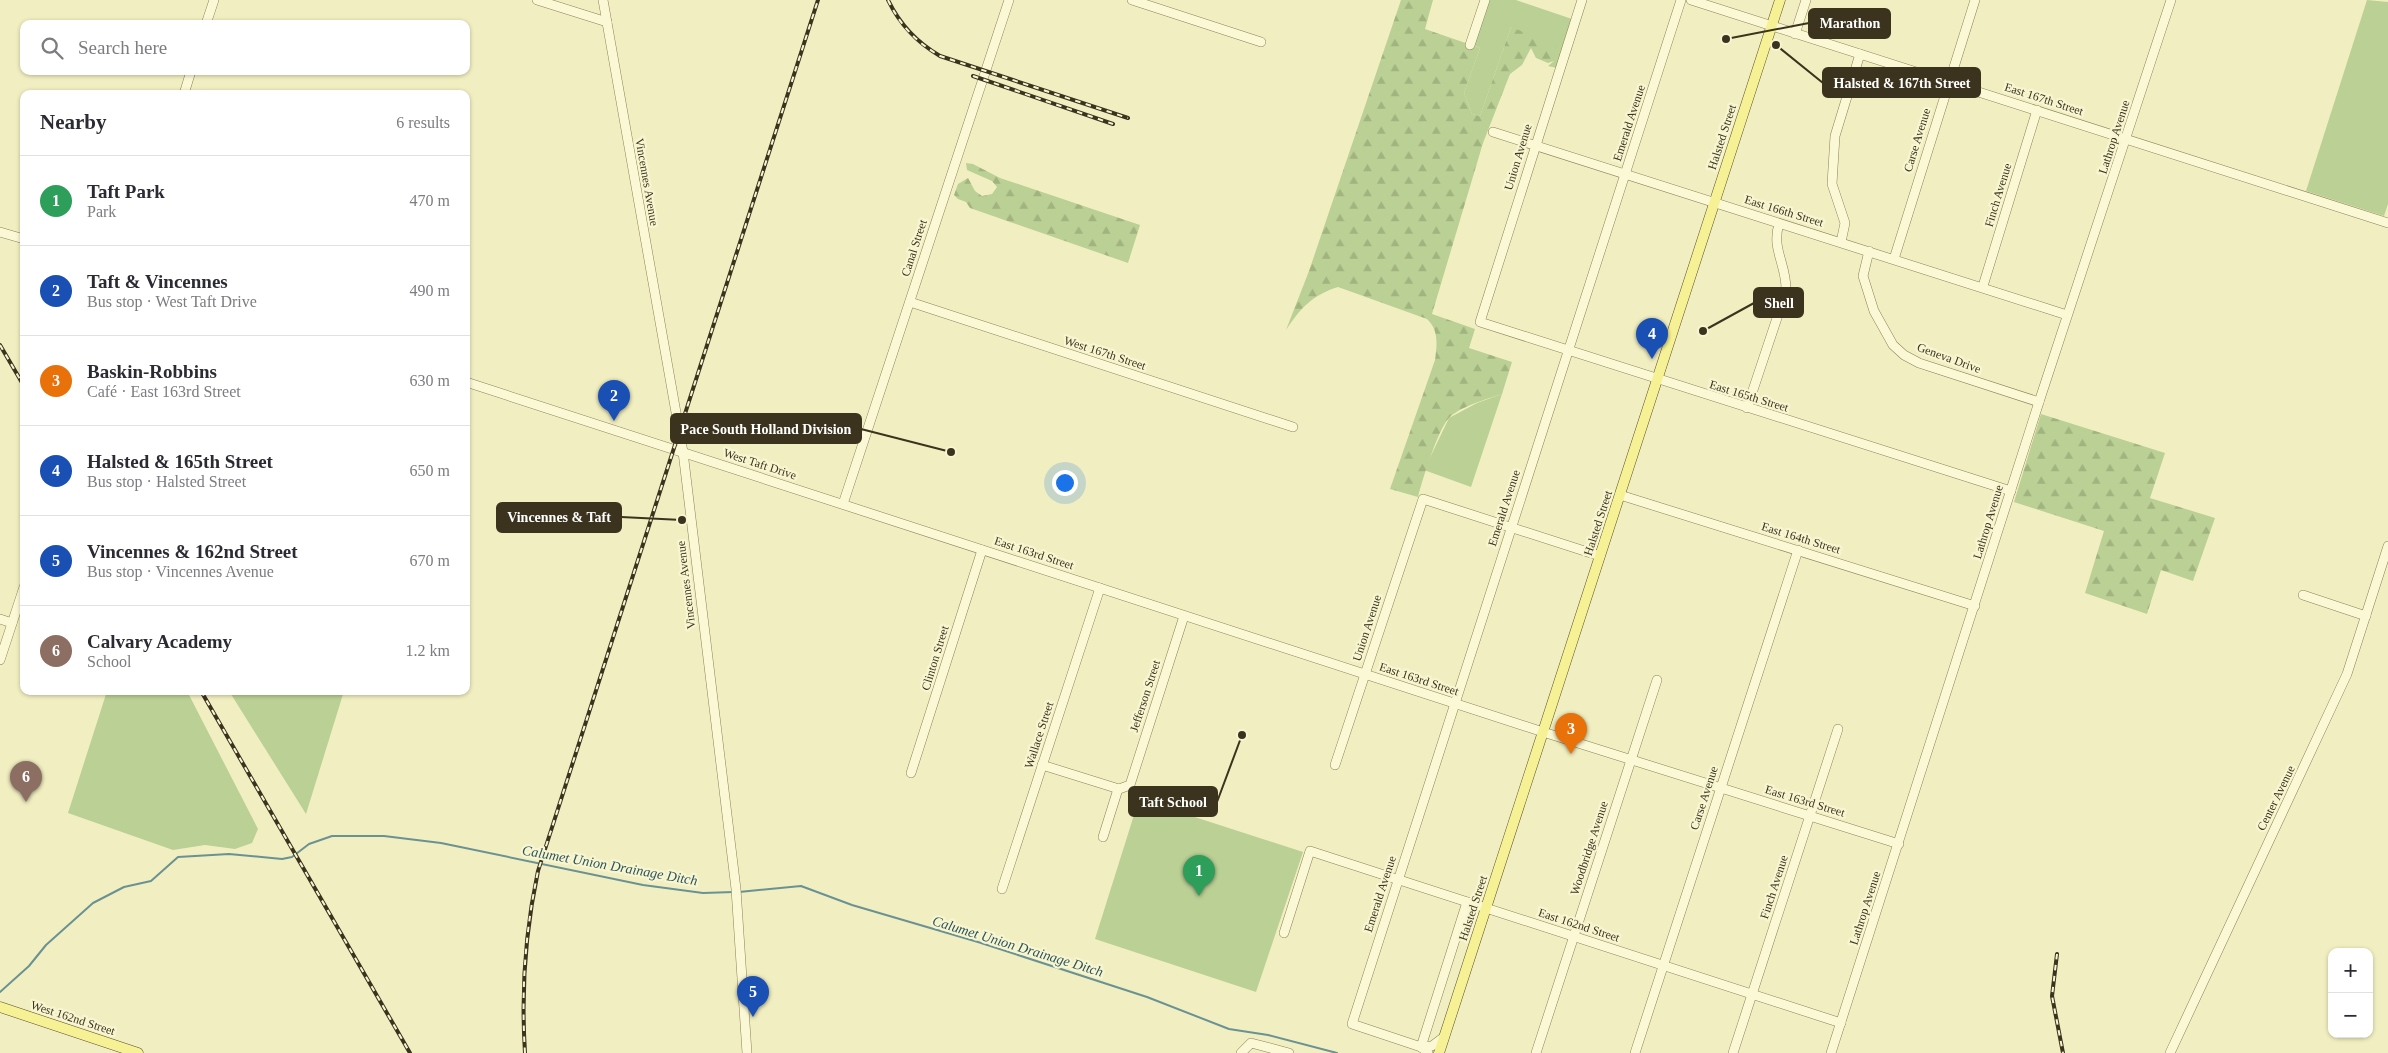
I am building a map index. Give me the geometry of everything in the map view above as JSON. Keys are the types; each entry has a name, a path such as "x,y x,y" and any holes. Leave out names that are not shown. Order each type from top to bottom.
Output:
{"main road":[{"name":"Halsted Street","path":"1439,1053 1780,0"},
{"name":"West 162nd Street","path":"0,1007 113,1049 138,1053"}],"street":[{"path":"207,20 214,0"},
{"path":"536,0 607,22"},
{"name":"Vincennes Avenue","path":"603,0 682,452 736,893 747,1053"},
{"name":"Canal Street","path":"843,504 1010,0"},
{"path":"1132,0 1153,3 1261,42"},
{"path":"1470,44 1485,0"},
{"name":"Union Avenue","path":"1480,322 1534,146 1582,0"},
{"name":"Emerald Avenue","path":"1424,1050 1352,1024 1397,879 1681,0"},
{"name":"East 167th Street","path":"1691,0 2388,223"},
{"path":"1795,34 1806,0"},
{"name":"Carse Avenue","path":"1894,259 1975,0"},
{"name":"Lathrop Avenue","path":"1831,1053 2067,315 2172,0"},
{"path":"1841,242 1845,223 1832,184 1835,136 1860,54"},
{"path":"185,90 190,75"},
{"name":"Finch Avenue","path":"1983,286 2037,110"},
{"name":"East 166th Street","path":"1492,132 1779,224 1983,286 2067,315"},
{"path":"1747,408 1786,291 1786,277 1775,238 1779,224"},
{"path":"0,232 20,238"},
{"name":"Geneva Drive","path":"1868,251 1863,276 1874,310 1893,344 1904,355 1919,363 2039,402"},
{"name":"West 167th Street","path":"910,302 1293,427"},
{"name":"East 165th Street","path":"1480,322 1657,380 2011,491"},
{"name":"West Taft Drive","path":"470,383 932,534"},
{"name":"East 164th Street","path":"1620,494 1975,606"},
{"name":"Union Avenue","path":"1335,765 1423,499 1511,528"},
{"path":"1511,528 1600,556"},
{"name":"East 163rd Street","path":"932,534 1543,732 1899,844"},
{"name":"Center Avenue","path":"2170,1053 2329,716 2347,674 2388,546"},
{"name":"Clinton Street","path":"911,773 982,550"},
{"name":"Carse Avenue","path":"1635,1053 1798,550"},
{"name":"Wallace Street","path":"1002,889 1100,588"},
{"path":"2303,595 2366,616"},
{"path":"0,660 20,599"},
{"name":"Jefferson Street","path":"1118,789 1130,784 1184,616"},
{"path":"0,619 12,623"},
{"name":"Woodbridge Avenue","path":"1536,1053 1657,680"},
{"name":"Finch Avenue","path":"1733,1053 1838,729"},
{"path":"1042,765 1118,789 1103,837"},
{"name":"East 162nd Street","path":"1284,933 1310,851 1840,1023"},
{"name":"Halsted Street","path":"1424,1050 1467,902"},
{"path":"1424,1050 1444,1037"},
{"path":"1242,1051 1251,1043 1289,1053"}],"green space":[{"path":"1401,0 1433,0 1425,29 1480,48 1464,93 1472,114 1480,116 1511,27 1556,45 1557,51 1554,61 1548,63 1536,58 1531,48 1522,65 1510,74 1483,143 1432,314 1475,329 1469,348 1512,362 1502,394 1459,410 1449,418 1440,433 1418,497 1390,489 1435,360 1436,338 1431,323 1427,319 1338,287 1314,299 1296,316 1286,330 1309,271"},
{"path":"1488,0 1516,0 1572,19 1557,68 1548,66 1554,61 1511,27 1480,116 1472,114 1464,93 1480,48 1473,45"},
{"path":"2367,0 2388,2 2388,204 2384,216 2306,191"},
{"path":"966,163 973,164 1000,178 1140,225 1128,263 970,208 966,202 954,195 958,184 968,178 975,191 982,196 992,194 997,187 992,181 967,170"},
{"path":"1502,394 1471,487 1424,470 1449,418 1477,403"},
{"path":"2041,414 2165,453 2150,498 2215,518 2193,581 2161,570 2147,614 2085,593 2104,531 2014,502"},
{"path":"106,695 189,695 258,829 252,843 235,849 205,845 173,850 68,813"},
{"path":"232,695 343,695 306,814"},
{"path":"1139,799 1303,852 1256,992 1095,939"}],"waterway":[{"name":"Calumet Union Drainage Ditch","path":"0,992 29,966 46,945 93,903 124,887 151,881 178,857 229,854 282,859 292,857 309,844 332,836 384,836 441,843 643,885 703,893 734,892"},
{"name":"Calumet Union Drainage Ditch","path":"739,892 801,886 852,905 978,942 1147,997 1229,1029 1268,1035 1337,1053"}],"railway":[{"path":"525,1053 525,962 530,916 538,871 818,0"},
{"path":"888,0 909,32 923,45 940,56 1128,118"},
{"path":"973,76 1113,124"},
{"path":"0,345 20,379"},
{"path":"203,695 410,1053"},
{"path":"2057,954 2052,996 2063,1053"}],"place":[{"name":"Marathon","path":"1726,39"},
{"name":"Halsted & 167th Street","path":"1776,45"},
{"name":"Shell","path":"1703,331"},
{"name":"Halsted & 165th Street","path":"1652,359"},
{"name":"Taft & Vincennes","path":"614,421"},
{"name":"Pace South Holland Division","path":"951,452"},
{"name":"Vincennes & Taft","path":"682,520"},
{"name":"Taft School","path":"1242,735"},
{"name":"Baskin-Robbins","path":"1571,754"},
{"name":"Calvary Academy","path":"26,802"},
{"name":"Taft Park","path":"1199,896"},
{"name":"Vincennes & 162nd Street","path":"753,1017"}]}
